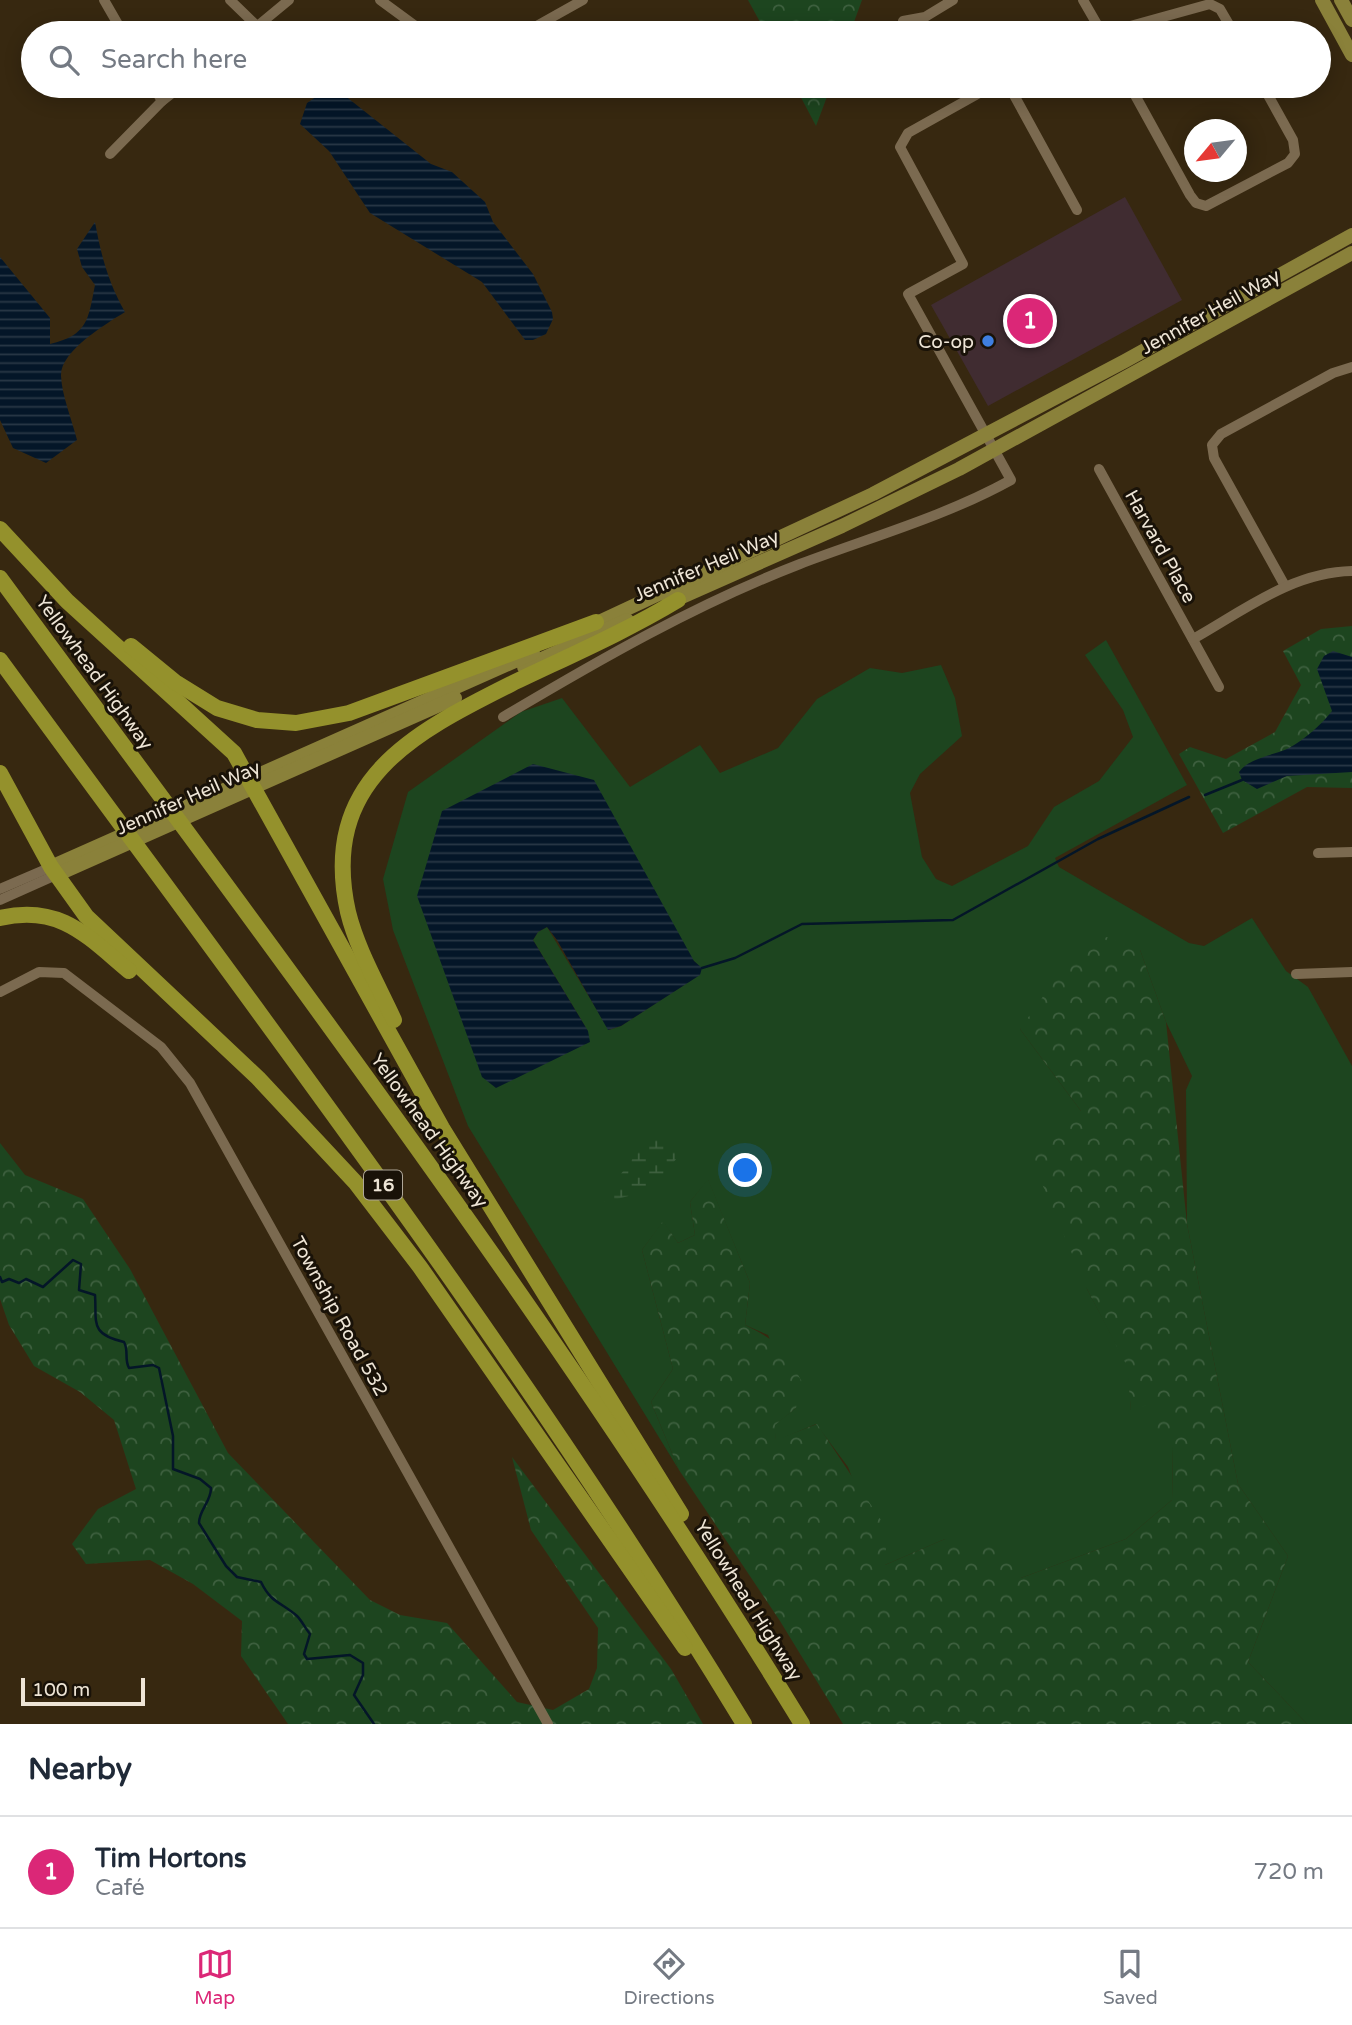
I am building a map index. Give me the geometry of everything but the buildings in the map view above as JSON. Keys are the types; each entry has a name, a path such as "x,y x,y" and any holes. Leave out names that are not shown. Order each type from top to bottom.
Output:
{"highway":[{"path":"0,529 103,635 234,753 425,1097 483,1196 705,1553 722,1594"},
{"path":"25,557 175,682 217,708 275,722 314,721 349,713 597,622"},
{"name":"Yellowhead Highway","path":"0,578 482,1239 627,1449 722,1594 802,1724"},
{"path":"425,1097 416,1067 348,914 343,863 349,829 359,802 387,760 428,726 678,600"},
{"name":"16","path":"0,660 500,1349 621,1530 743,1722"},
{"path":"0,772 53,871 86,916 313,1134 397,1237 720,1698 743,1722"},
{"path":"0,918 20,914 42,915 76,927 226,1048"}],"main road":[{"path":"1322,0 1352,55"},
{"path":"1341,0 1352,20"},
{"name":"Jennifer Heil Way","path":"253,783 794,533 985,436 1352,235"},
{"name":"Jennifer Heil Way","path":"53,871 842,526 994,451 1352,253"}],"street":[{"path":"104,0 116,21"},
{"path":"230,0 246,21"},
{"path":"264,21 289,0"},
{"path":"380,0 409,21"},
{"path":"545,21 583,0"},
{"path":"903,21 925,17 953,0"},
{"path":"1083,0 1096,21"},
{"path":"1147,21 1210,4 1220,9 1227,21"},
{"path":"110,154 166,98"},
{"path":"971,98 908,133 900,142 902,153 963,264 908,294 994,451"},
{"path":"1016,98 1077,210"},
{"path":"1137,98 1190,195 1201,206 1214,204 1292,159 1296,149 1293,140 1270,98"},
{"path":"1285,586 1214,458 1212,445 1216,438 1232,428 1333,373 1352,367"},
{"name":"Jennifer Heil Way","path":"503,718 614,654 714,601 799,565 954,509 1012,480 994,451"},
{"name":"Harvard Place","path":"1099,469 1219,687"},
{"path":"1193,639 1285,586 1333,572 1352,571"},
{"path":"1318,853 1352,852"},
{"path":"0,889 53,871"},
{"path":"0,900 53,871"},
{"name":"Township Road 532","path":"0,992 25,978 51,971 77,980 150,1038 190,1083 548,1724"},
{"path":"1296,974 1352,972"}],"shaded area":[{"path":"1125,197 1182,300 988,406 931,305"}],"green space":[{"path":"748,0 862,0 854,21 759,21"},
{"path":"801,98 826,98 816,126"},
{"path":"1352,626 1352,788 1307,787 1223,833 1179,754 1190,747 1226,759 1275,732 1301,685 1283,651 1321,629"},
{"path":"1106,640 1187,785 1055,858 1059,867 1189,943 1204,946 1252,918 1286,971 1308,987 1352,1066 1352,1724 1307,1724 1248,1662 1288,1556 1238,1484 1187,1224 1186,1090 1192,1076 1166,1022 1140,950 1020,1029 1081,1111 1087,1289 1128,1366 1131,1410 1169,1395 1173,1448 1172,1500 1126,1539 1021,1578 945,1539 885,1565 848,1467 816,1424 776,1441 774,1425 796,1408 768,1335 745,1325 750,1283 708,1180 690,1202 695,1235 678,1243 663,1222 642,1250 673,1369 651,1402 679,1470 468,1126 393,930 383,879 408,792 521,712 562,698 630,787 700,745 720,773 778,748 817,699 870,668 902,673 941,665 955,698 962,736 920,774 910,793 922,857 936,879 952,886 1028,846 1054,807 1099,781 1133,737 1123,710 1085,655","holes":["442,811 694,961 701,968 699,975 621,1026 609,1030 547,927 538,932 533,940 588,1031"]},
{"path":"1107,937 1140,950 1166,1022 1187,1224 1238,1484 1288,1556 1248,1662 1307,1724 843,1724 780,1621 679,1470 651,1402 673,1369 642,1250 663,1221 678,1243 695,1235 690,1202 708,1179 750,1283 745,1325 780,1347 802,1382 796,1408 775,1425 776,1440 817,1424 887,1529 885,1565 945,1539 1006,1542 1021,1578 1126,1539 1172,1500 1173,1448 1153,1433 1169,1396 1131,1411 1127,1366 1087,1289 1031,1158 1081,1111 1020,1029 1078,947"},
{"path":"653,1132 678,1143 677,1158 651,1190 606,1202 601,1200"},
{"path":"0,1143 25,1175 83,1199 130,1269 228,1453 370,1600 400,1615 447,1623 517,1702 553,1710 589,1689 597,1668 598,1628 531,1530 512,1457 671,1669 703,1724 288,1724 241,1656 242,1621 193,1584 150,1560 86,1564 72,1544 98,1509 136,1489 114,1420 80,1392 34,1366 9,1325 0,1299"}],"water":[{"path":"314,98 348,98 431,164 452,172 485,202 493,222 533,274 552,312 553,319 546,334 533,340 525,340 482,282 370,213 329,151 300,124 307,103"},
{"path":"95,222 106,268 125,312 86,339 68,357 61,376 77,440 46,463 13,448 0,420 0,257 50,318 50,344 63,340 79,331 88,317 95,285 82,267 77,249"},
{"path":"1333,651 1352,657 1352,772 1287,776 1257,789 1242,780 1239,772 1249,763 1295,744 1332,711 1317,669 1324,656"},
{"path":"533,764 594,780 694,961 702,968 700,975 621,1026 608,1030 557,940 547,927 538,932 533,940 588,1031 590,1042 496,1088 482,1077 417,896 442,811"}],"waterway":[{"path":"1205,795 1242,780"},
{"path":"702,968 735,958 802,924 953,920 1098,839 1189,797"},
{"path":"0,1277 2,1282 9,1279 19,1283 26,1279 43,1287 73,1260 81,1264 79,1290 95,1295 96,1320 100,1331 124,1342 129,1368 153,1365 159,1368 173,1436 173,1469 200,1479 211,1488 199,1523 226,1566 237,1577 261,1582 273,1598 299,1618 310,1634 304,1654 307,1659 350,1655 363,1663 363,1675 354,1695 374,1724"}],"place":[{"name":"Tim Hortons","path":"1030,321"},
{"name":"Co-op","path":"988,341"}]}
